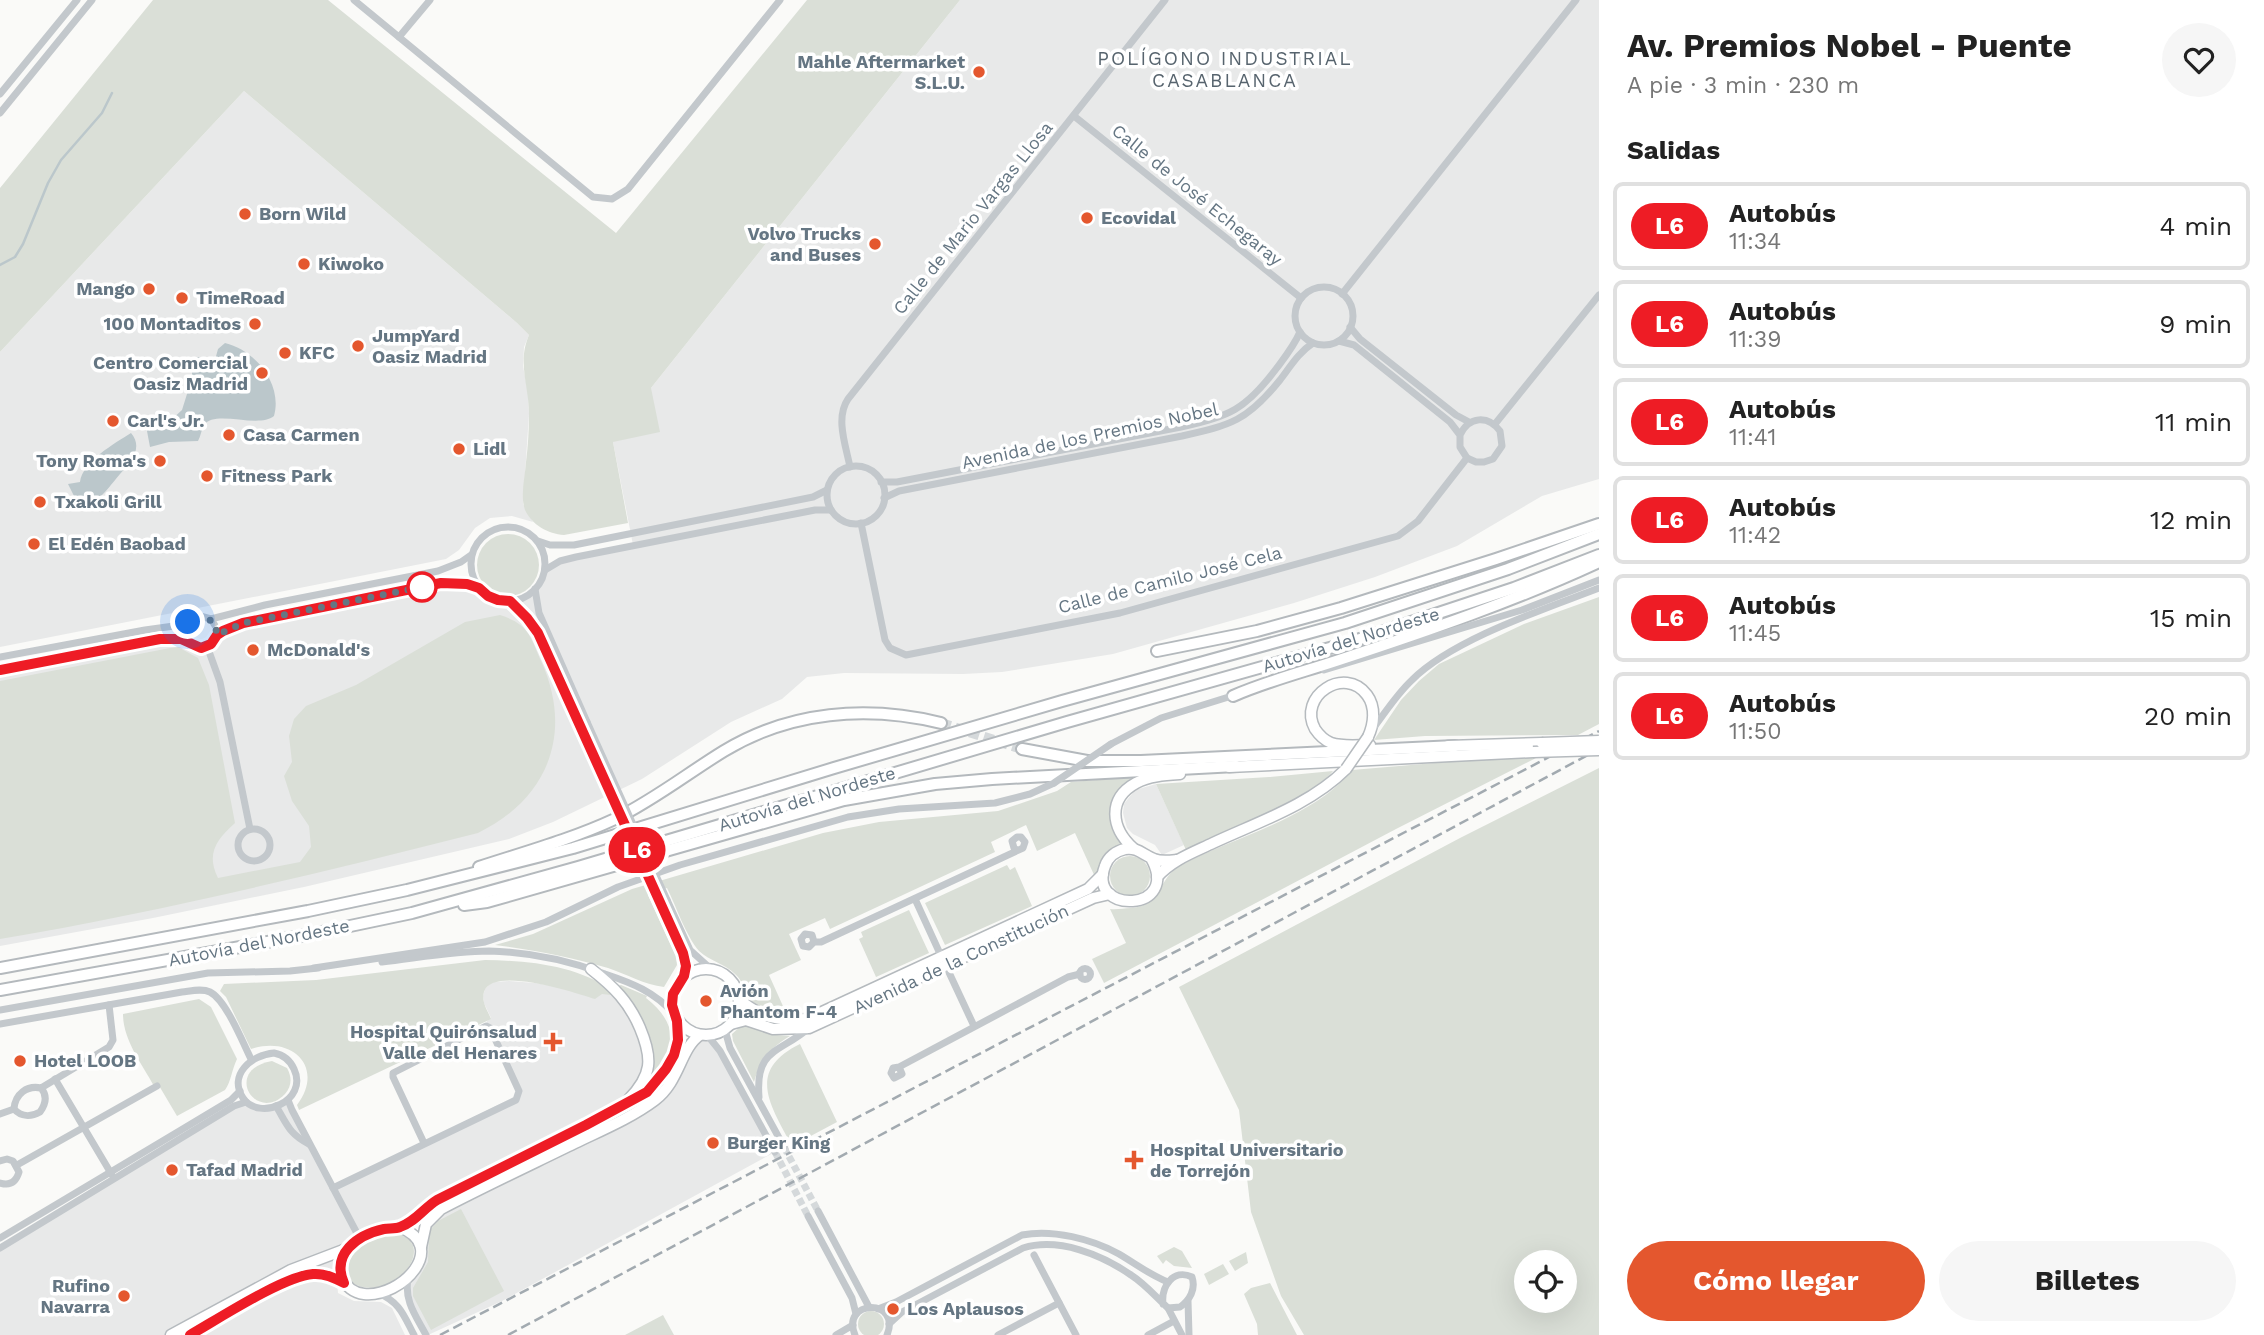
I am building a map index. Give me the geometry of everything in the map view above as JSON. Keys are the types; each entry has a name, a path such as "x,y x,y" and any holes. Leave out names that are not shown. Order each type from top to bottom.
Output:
{"highway":[{"path":"1157,651 1257,631 1341,608 1599,524"},
{"name":"Autovía del Nordeste","path":"0,968 308,911 407,890 573,848 1062,701 1345,623 1507,569 1599,534"},
{"name":"Autovía del Nordeste","path":"0,990 412,913 1351,642 1514,588 1599,555"},
{"path":"1233,696 1262,683 1453,621 1599,562"},
{"path":"407,890 570,837 615,819 650,800 725,750 788,722 820,715 853,713 914,716 941,723"},
{"path":"1022,749 1087,761 1140,761 1455,746"},
{"path":"412,913 487,902 845,800 935,784 992,779 1236,766"}],"main road":[{"path":"1157,877 1177,860 1298,804 1326,787 1346,769 1369,735 1373,707 1361,688 1351,683 1339,682 1318,694 1311,711 1317,732 1332,743 1347,745 1455,746 1599,741"},
{"path":"1133,848 1122,837 1116,825 1115,809 1129,788 1153,777 1236,766 1599,750"},
{"path":"1133,848 1143,851 1151,858 1157,877 1148,895 1139,901 1129,902 1110,894 1103,881 1103,874 1105,863 1112,855 1122,849 1133,848"},
{"path":"1151,858 1161,861 1177,860"},
{"name":"Avenida de la Constitución","path":"728,1027 746,1020 773,1029 809,1028 827,1022 1088,889 1103,874"},
{"name":"Avenida de la Constitución","path":"739,999 764,1016 788,1020 807,1019 1093,898 1110,894"},
{"path":"592,969 624,998 633,1011 648,1050 649,1061 643,1082 618,1109"},
{"path":"171,1335 291,1270 346,1250 360,1239 384,1229 399,1227 416,1218 437,1200 647,1092 674,1055 678,1040 673,994 684,976 711,969 729,978 735,986 739,999 738,1011 728,1027 692,1041 676,1075 655,1100 607,1128 441,1209 426,1224 421,1259 417,1268 395,1288 363,1294 318,1273 299,1277 190,1335"},
{"path":"676,1018 684,1029 704,1036"},
{"path":"399,1227 416,1237 421,1247"},
{"path":"344,1283 340,1267 346,1250"}],"street":[{"path":"0,94 77,0"},
{"path":"0,113 92,0"},
{"path":"354,0 593,197 612,199 628,189 780,0"},
{"path":"399,37 430,0"},
{"name":"Calle de Mario Vargas Llosa","path":"850,467 841,420 843,405 1165,0"},
{"path":"1342,294 1576,0"},
{"name":"Calle de José Echegaray","path":"1074,116 1301,298"},
{"path":"1326,287 1342,294 1351,308 1353,317 1350,327 1339,341 1328,345 1313,343 1300,332 1295,315 1296,306 1301,298 1316,288 1326,287"},
{"path":"1495,424 1599,295"},
{"path":"1350,327 1370,348 1455,415 1469,422 1482,419 1495,424 1502,439 1498,453 1484,462 1467,458 1460,447 1460,435 1469,422"},
{"name":"Avenida de los Premios Nobel","path":"881,482 897,482 1181,427 1223,416 1252,398 1294,345 1300,332"},
{"path":"1339,341 1354,345 1450,422 1460,435"},
{"name":"Avenida de los Premios Nobel","path":"884,498 899,491 1182,436 1225,425 1240,419 1258,405 1302,352 1313,343"},
{"name":"Calle de Camilo José Cela","path":"861,523 885,640 890,649 906,655 1120,613 1398,536 1418,522 1467,458"},
{"path":"850,467 868,469 881,482 884,498 877,514 861,523 844,522 831,510 827,490 835,475 850,467"},
{"path":"538,541 545,560 545,570 535,589 524,598 498,600 479,588 470,566 471,555 477,542 487,532 496,529 514,527 550,545 574,545 813,497 827,490"},
{"path":"545,570 576,556 815,510 831,510"},
{"path":"211,620 265,605 439,571 471,555"},
{"path":"314,968 485,942 546,922 618,887 680,865 848,817 899,809 995,803 1030,794 1054,783 1111,744 1161,718 1522,610 1599,580"},
{"path":"217,635 243,623 441,583 453,582 479,588"},
{"path":"1369,735 1395,698 1413,679 1450,652 1522,618 1599,588"},
{"path":"535,589 539,613 583,724"},
{"path":"510,601 538,633 583,724 664,902 690,950 711,969"},
{"path":"0,657 188,622 200,616 215,624 217,635 207,646 196,647 188,641 174,638 160,639 0,670"},
{"path":"188,622 185,628 188,641"},
{"path":"207,646 220,682 250,829"},
{"path":"250,829 261,831 270,840 268,853 258,860 246,858 239,849 240,837 250,829"},
{"path":"814,942 821,942 1017,850"},
{"path":"915,899 974,1026"},
{"path":"664,902 683,953 686,966 684,976"},
{"path":"0,1010 208,973 314,968 486,951 524,953 592,969 636,985 654,995 676,1018"},
{"path":"899,1067 1069,977 1080,974"},
{"path":"0,1024 190,991 209,991 221,1002 251,1059"},
{"path":"14,1109 15,1101 24,1090 41,1088 109,1047 113,1041 109,1005"},
{"path":"333,1188 516,1100 519,1091 490,1028 486,1026 393,1073 424,1143"},
{"path":"728,1027 730,1048 784,1147"},
{"path":"760,1102 759,1079 767,1058 780,1046 809,1028"},
{"path":"704,1036 720,1051 775,1152"},
{"path":"263,1054 274,1054 282,1055 290,1061 297,1077 297,1085 296,1091 288,1100 276,1106 260,1108 246,1102 240,1091 241,1075 251,1059 263,1054"},
{"path":"55,1079 112,1176"},
{"path":"17,1165 157,1086"},
{"path":"14,1109 28,1116 40,1112 45,1102 41,1088"},
{"path":"0,1248 231,1100 240,1091"},
{"path":"288,1100 360,1239"},
{"path":"0,1238 234,1106 246,1102"},
{"path":"276,1106 290,1132 309,1144"},
{"path":"0,1114 14,1109"},
{"path":"0,1161 7,1159 17,1165 19,1172 13,1183 0,1183"},
{"path":"818,1211 869,1307"},
{"path":"808,1216 852,1298 856,1314 853,1325 855,1335"},
{"path":"856,1314 869,1307 878,1308 896,1302 1022,1235 1033,1233 1057,1234 1094,1244 1116,1252 1152,1276 1168,1282"},
{"path":"889,1324 902,1312 1023,1248 1040,1245 1080,1250 1109,1262 1132,1276 1166,1306 1180,1307 1188,1300 1193,1290 1192,1277 1177,1275 1168,1282 1162,1295 1166,1306 1182,1335"},
{"path":"1034,1255 1076,1335"},
{"path":"408,1279 405,1292 425,1335"},
{"path":"378,1293 391,1298 414,1335"},
{"path":"1188,1300 1189,1335"},
{"path":"998,1335 1059,1303"},
{"path":"878,1308 888,1317 887,1335"},
{"path":"1147,1335 1174,1321"},
{"path":"836,1335 853,1325"}],"shaded area":[{"path":"153,0 328,0 616,233 807,0 960,0 651,388 660,432 613,442 628,523 564,535 546,531 536,524 524,505 529,403 524,355 529,335 244,91 0,352 0,188"},
{"path":"960,0 1599,0 1599,479 1542,496 1457,546 1375,577 1294,603 1113,654 1002,672 844,673 807,677 782,699 731,722 642,779 553,822 509,839 304,887 0,946 0,670 174,638 201,648 224,631 441,583 479,588 488,596 510,601 524,598 535,589 545,570 560,561 633,545 613,442 651,388"},
{"name":"Centro Comercial Oasiz Madrid","path":"244,91 529,335 524,347 523,366 529,414 523,504 533,522 512,516 490,518 475,528 459,550 446,559 0,647 0,352"},
{"path":"225,343 247,353 264,370 274,392 274,416 258,421 217,419 204,425 198,441 169,442 150,447 147,431 150,426 171,420 182,410 192,378 192,363 197,357 215,360 218,349"},
{"path":"131,433 136,444 134,455 109,488 96,500 99,503 89,511 77,502 68,484 80,482 93,460"},
{"path":"502,534 514,534 530,543 537,553 537,577 530,587 514,596 502,596 491,591 482,582 477,571 477,559 482,548 491,539"},
{"path":"1599,597 1599,724 1578,735 1425,736 1374,740 1401,700 1439,664 1524,624"},
{"path":"500,615 517,622 531,637 551,688 555,713 554,738 548,761 537,783 522,802 502,819 478,833 300,877 120,917 0,939 0,681 178,647 198,658 209,685 235,823 215,848 213,862 218,878 300,862 311,847 309,826 292,801 284,776 292,762 289,736 294,719 306,706 356,685 465,622"},
{"path":"1538,757 1104,983 1092,959 1126,943 1110,909 1131,908 1149,902 1173,870 1295,814 1336,787 1352,770"},
{"path":"1599,768 1599,1335 1304,1335 1281,1296 1251,1212 1239,1110 1179,987 1460,838"},
{"path":"1333,771 1322,782 1286,804 1186,850 1156,784 1269,777"},
{"path":"1136,777 1120,791 1112,808 1112,826 1122,844 1104,855 1095,877 1075,833 1037,851 1026,825 991,842 995,852 830,929 825,918 789,934 801,960 769,975 787,1015 769,1011 753,1003 735,974 699,951 667,888 648,895 676,956 677,965 664,987 580,960 495,945 533,934 632,889 823,833 879,822 998,811 1057,791 1071,782"},
{"path":"1156,784 1184,845 1162,855 1155,845 1127,828 1123,813 1124,804 1135,790"},
{"path":"1130,856 1144,862 1150,876 1144,890 1130,896 1116,890 1110,876 1116,862"},
{"path":"1007,865 1010,870 1015,867 1032,906 945,945 925,903"},
{"path":"909,910 929,953 876,977 859,939 863,937 861,932"},
{"path":"485,960 536,963 569,970 614,992 611,995 602,994 595,999 535,983 502,981 490,984 483,996 491,1019 299,1110 297,1105 308,1079 306,1067 291,1051 280,1047 251,1049 226,997 220,991 224,984 316,980"},
{"path":"509,981 602,994 616,989 646,1041 643,1082 618,1109 437,1200 416,1218 384,1229 335,1258 338,1293 354,1301 381,1302 392,1308 405,1335 0,1335 0,1248 246,1102 260,1108 288,1100 333,1187 518,1095 486,1026 491,1018 483,996 490,984"},
{"path":"618,986 647,996 665,1018 669,1028 669,1049 649,1082 654,1062 651,1041 637,1011"},
{"path":"199,999 211,1007 237,1059 225,1090 177,1116 158,1084 154,1086 134,1052 126,1033 123,1014"},
{"path":"743,1024 777,1035 790,1036 767,1055 754,1082 733,1041 732,1034"},
{"path":"700,1035 708,1036 775,1152 502,1301 428,1335 409,1302 408,1279 432,1216 655,1100"},
{"path":"800,1044 837,1122 792,1146 771,1103 768,1078 773,1066 783,1054"},
{"path":"272,1061 287,1068 290,1085 285,1094 274,1102 264,1103 255,1099 246,1083 249,1074 257,1066"},
{"path":"461,1209 504,1291 431,1330 413,1296 413,1288 428,1262 429,1231 438,1221"},
{"path":"392,1233 407,1238 413,1247 413,1258 407,1269 384,1286 368,1288 352,1283 347,1272 350,1256 373,1239"},
{"path":"1174,1247 1182,1251 1192,1268 1174,1266 1166,1260 1163,1264 1157,1256"},
{"path":"1246,1252 1248,1263 1235,1271 1229,1261"},
{"path":"1223,1264 1229,1274 1209,1285 1204,1274"},
{"path":"1270,1283 1297,1335 1258,1335 1257,1324 1244,1294 1251,1288"},
{"path":"866,1312 876,1312 883,1319 883,1329 876,1336 866,1336 859,1329 859,1319"},
{"path":"663,1315 674,1335 625,1335"}],"waterway":[{"path":"0,265 15,257 61,160 102,113 112,93"}],"tunnel":[{"path":"941,723 1022,749"},
{"path":"784,1147 818,1211"},
{"path":"775,1152 808,1216"}],"railway":[{"path":"440,1335 1599,731"},
{"path":"508,1335 1599,749"}],"bus line":[{"name":"L6","path":"0,670 160,639 181,639 201,648 211,644 217,635 232,626 268,617 441,583 453,582 479,588 488,596 510,601 538,633 683,953 686,966 684,976 673,994 672,1005 677,1021 678,1040 666,1069 647,1092 635,1101 437,1200 416,1218 399,1227 371,1233 351,1244 341,1258 341,1276 344,1283 318,1273 299,1277 190,1335"}],"place":[{"name":"Mahle Aftermarket S.L.U.","path":"979,72"},
{"name":"Born Wild","path":"245,214"},
{"name":"Ecovidal","path":"1087,218"},
{"name":"Volvo Trucks and Buses","path":"875,244"},
{"name":"Kiwoko","path":"304,264"},
{"name":"Mango","path":"149,289"},
{"name":"TimeRoad","path":"182,298"},
{"name":"100 Montaditos","path":"255,324"},
{"name":"JumpYard Oasiz Madrid","path":"358,346"},
{"name":"KFC","path":"285,353"},
{"name":"Centro Comercial Oasiz Madrid","path":"262,373"},
{"name":"Carl's Jr.","path":"113,421"},
{"name":"Casa Carmen","path":"229,435"},
{"name":"Lidl","path":"459,449"},
{"name":"Tony Roma's","path":"160,461"},
{"name":"Fitness Park","path":"207,476"},
{"name":"Txakoli Grill","path":"40,502"},
{"name":"El Edén Baobad","path":"34,544"},
{"name":"McDonald's","path":"253,650"},
{"name":"Avión Phantom F-4","path":"706,1001"},
{"name":"Hospital Quirónsalud Valle del Henares","path":"553,1042"},
{"name":"Hotel LOOB","path":"20,1061"},
{"name":"Burger King","path":"713,1143"},
{"name":"Hospital Universitario de Torrejón","path":"1134,1160"},
{"name":"Tafad Madrid","path":"172,1170"},
{"name":"Rufino Navarra","path":"124,1296"},
{"name":"Los Aplausos","path":"893,1309"}],"district":[{"name":"POLÍGONO INDUSTRIAL CASABLANCA","path":"1225,69"}],"route":[{"path":"188,622 193,618 205,616 215,624 217,635 243,623 422,587"}]}
